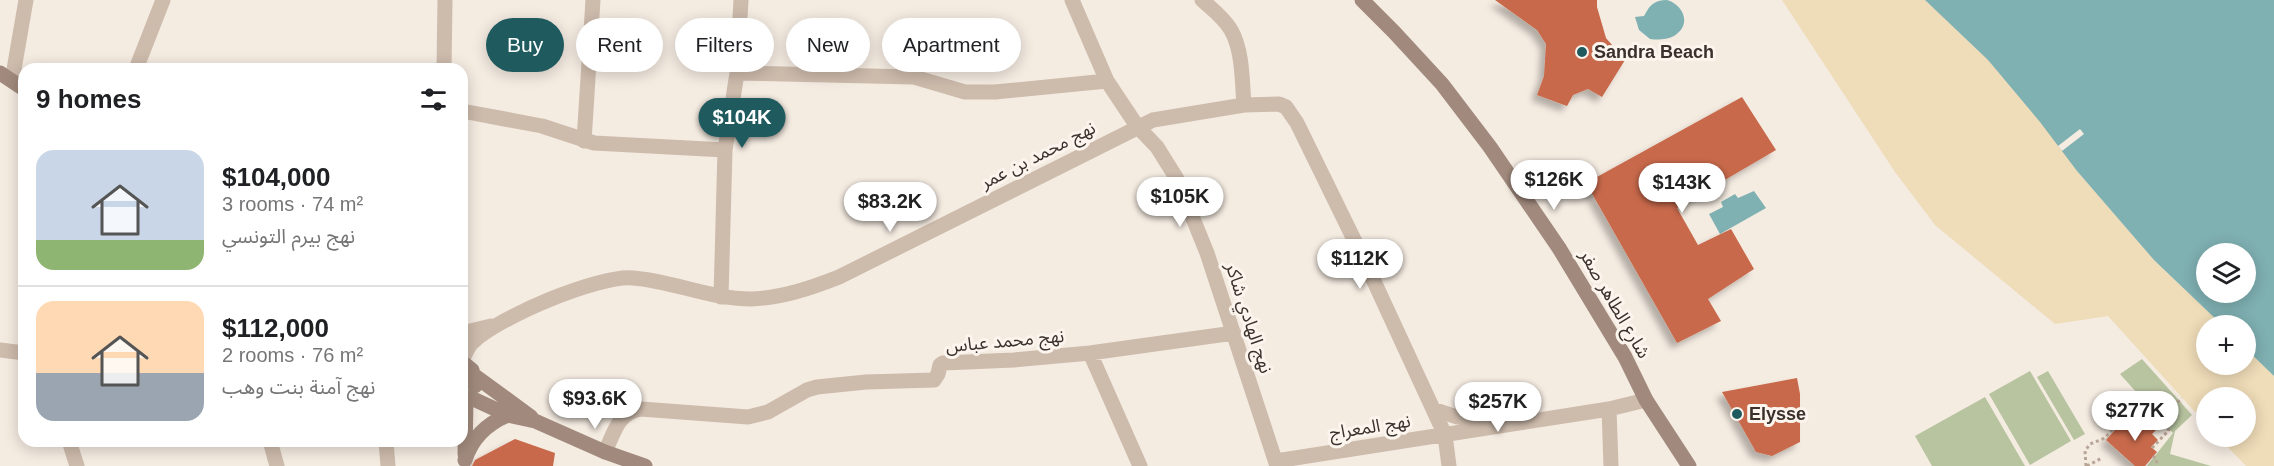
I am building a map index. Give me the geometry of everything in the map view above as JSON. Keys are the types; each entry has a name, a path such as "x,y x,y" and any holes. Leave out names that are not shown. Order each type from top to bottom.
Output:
{"main road":[{"name":"شارع الطاهر صفر","path":"1362,0 1442,84 1490,147 1559,248 1625,357 1646,400 1689,466"},
{"path":"468,366 475,376 535,421 605,452 645,466"},
{"path":"468,395 475,387 475,376"},
{"path":"468,399 508,416 535,421"},
{"path":"465,463 468,450 480,432 508,416"},
{"path":"461,447 465,463"},
{"path":"465,447 465,463"}],"street":[{"path":"12,81 26,0"},
{"path":"138,63 163,0"},
{"path":"444,63 445,0"},
{"path":"584,141 593,0"},
{"path":"740,18 741,0"},
{"name":"نهج الهادي شاكر","path":"1072,0 1107,81 1137,126 1157,147 1177,179 1207,253 1277,464"},
{"path":"1202,0 1232,31 1237,47 1244,105"},
{"path":"721,297 725,150 737,72 914,77 965,93 995,93 1107,81"},
{"name":"نهج محمد بن عمر","path":"468,351 472,343 497,325 560,295 614,279 640,279 721,297 751,299 802,291 839,277 1137,126 1153,120 1244,105 1279,104 1286,107 1297,123 1433,409"},
{"path":"468,112 542,126 584,141 725,150"},
{"path":"468,332 497,325"},
{"name":"نهج محمد عباس","path":"605,452 621,418 633,410 748,417 768,411 817,387 867,382 934,380 938,374 938,367 943,363 1090,353 1234,333"},
{"path":"0,350 18,352"},
{"path":"1090,353 1140,466"},
{"name":"نهج المعراج","path":"1277,464 1609,409 1646,400"},
{"path":"1433,409 1457,417 1570,415"},
{"path":"1433,409 1445,435 1449,466"},
{"path":"1609,409 1611,466"},
{"path":"71,447 77,466"},
{"path":"272,447 277,466"},
{"path":"386,447 388,466"}],"path":[{"path":"2158,421 2182,398"},
{"path":"2126,425 2144,407 2169,430 2152,448"},
{"path":"2102,458 2086,466 2085,452 2090,444 2104,438 2118,423 2120,425"},
{"path":"2153,456 2157,460 2156,466"}],"green space":[{"path":"2142,359 2192,415 2175,431 2170,454 2211,466 2147,466 2173,433 2120,374"},
{"path":"2030,371 2071,441 2030,465 1989,394"},
{"path":"2048,371 2085,434 2074,440 2037,377"},
{"path":"1985,397 2025,466 1932,466 1915,436"}],"sand":[{"path":"1782,0 1925,0 1988,60 2041,122 2077,171 2154,260 2196,300 2196,303 2199,303 2212,315 2196,315 2196,375 2256,375 2256,359 2274,376 2274,466 2246,466 2228,447 2256,447 2256,387 2196,387 2196,413 2108,316 2055,324 1935,225 1895,172"}],"water":[{"path":"1667,0 1678,6 1684,16 1683,26 1674,36 1650,39 1639,30 1635,17 1644,16 1650,6 1656,2"},
{"path":"1925,0 2274,0 2274,376 2256,359 2256,315 2212,315 2199,303 2256,303 2256,243 2196,243 2196,300 2154,260 2077,171 1988,60"},
{"path":"1754,191 1766,208 1720,234 1709,214 1723,207 1721,202 1735,194 1738,198"}],"pier":[{"path":"2080,129 2084,134 2062,151 2058,146"}],"building":[{"name":"Sandra Beach","path":"1495,0 1597,0 1606,38 1625,60 1602,97 1588,89 1573,95 1567,106 1537,95 1544,76 1546,44 1537,30"},
{"path":"1742,97 1776,150 1677,208 1698,245 1731,229 1754,269 1708,299 1721,321 1677,343 1586,183"},
{"path":"1797,378 1800,394 1800,442 1772,456 1756,452 1722,392"},
{"path":"2147,418 2158,428 2152,434 2158,440 2151,447 2157,452 2145,466 2135,466 2106,440 2122,422 2128,427 2135,419 2141,424"},
{"path":"515,439 555,453 553,466 472,466 475,460"}],"place":[{"name":"Sandra Beach","path":"1582,52"},
{"name":"Elysse","path":"1737,414"}]}
